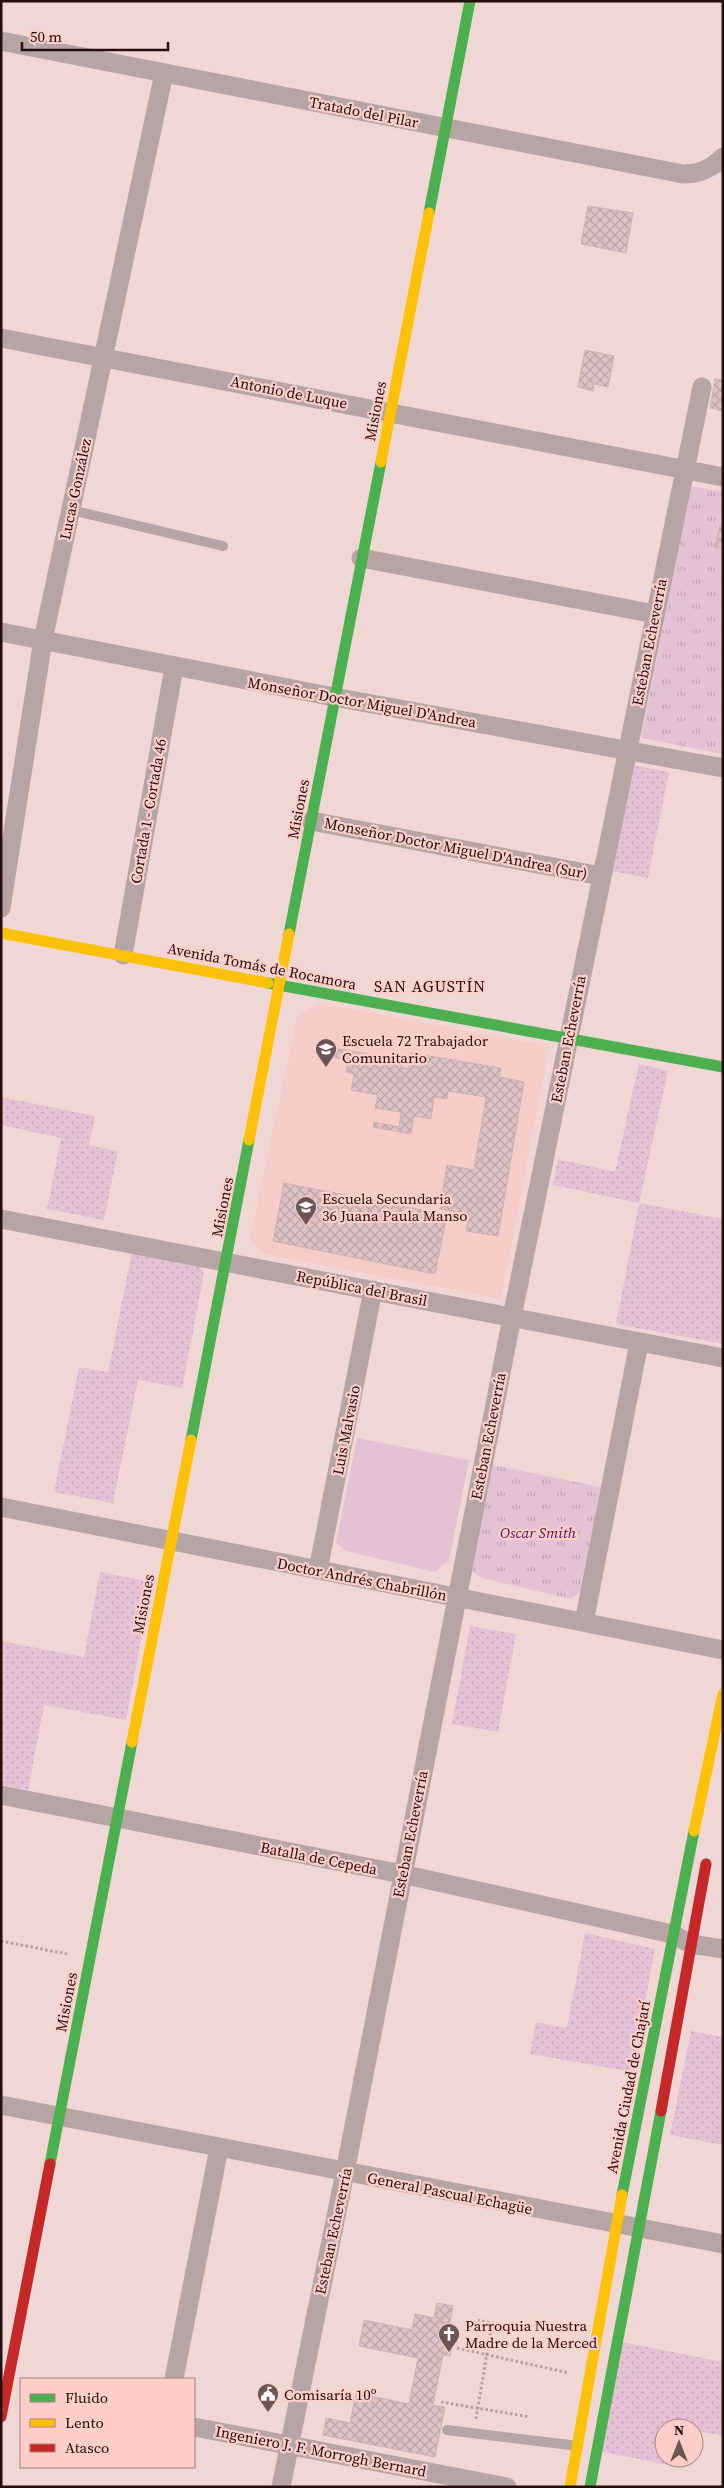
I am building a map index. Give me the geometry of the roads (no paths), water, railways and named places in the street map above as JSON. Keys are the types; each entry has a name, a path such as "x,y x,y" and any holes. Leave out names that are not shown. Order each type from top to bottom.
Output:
{"street":[{"name":"Misiones","path":"1,2417 14,2389 59,2116 116,1818 227,1261 361,558 470,1"},
{"name":"Tratado del Pilar","path":"1,41 683,174 699,174 717,164 723,157"},
{"name":"Lucas González","path":"1,908 43,640 164,73"},
{"name":"Antonio de Luque","path":"1,338 103,356 723,477"},
{"name":"Esteban Echeverría","path":"281,2487 345,2172 512,1317 702,387"},
{"path":"361,558 655,614"},
{"name":"Monseñor Doctor Miguel D'Andrea","path":"1,632 334,698 723,768"},
{"name":"Cortada 1 - Cortada 46","path":"123,955 174,667"},
{"name":"Monseñor Doctor Miguel D'Andrea (Sur)","path":"311,820 601,876"},
{"name":"Avenida Tomás de Rocamora","path":"1,933 568,1040 723,1066"},
{"name":"República del Brasil","path":"1,1219 723,1358"},
{"name":"Luis Malvasio","path":"318,1570 373,1290"},
{"path":"584,1622 639,1343"},
{"name":"Doctor Andrés Chabrillón","path":"1,1507 723,1650"},
{"name":"Avenida Ciudad de Chajarí","path":"570,2487 592,2378 616,2225 672,1934 723,1694"},
{"name":"Batalla de Cepeda","path":"1,1795 402,1874 672,1934 691,1944 723,1949"},
{"path":"590,2487 640,2230 709,1849"},
{"name":"General Pascual Echagüe","path":"1,2105 640,2230 723,2244"},
{"path":"174,2378 219,2148"},
{"name":"Ingeniero J. F. Morrogh Bernard","path":"195,2427 507,2487"}],"lane":[{"path":"70,510 223,546"},
{"path":"447,2430 578,2446"}],"place":[{"name":"Escuela 72 Trabajador Comunitario","path":"326,1068"},
{"name":"Escuela Secundaria 36 Juana Paula Manso","path":"306,1226"},
{"name":"Parroquia Nuestra Madre de la Merced","path":"449,2353"},
{"name":"Comisaría 10º","path":"268,2413"}],"district":[{"name":"SAN AGUSTÍN","path":"430,986"}],"park label":[{"name":"Oscar Smith","path":"538,1532"}]}
